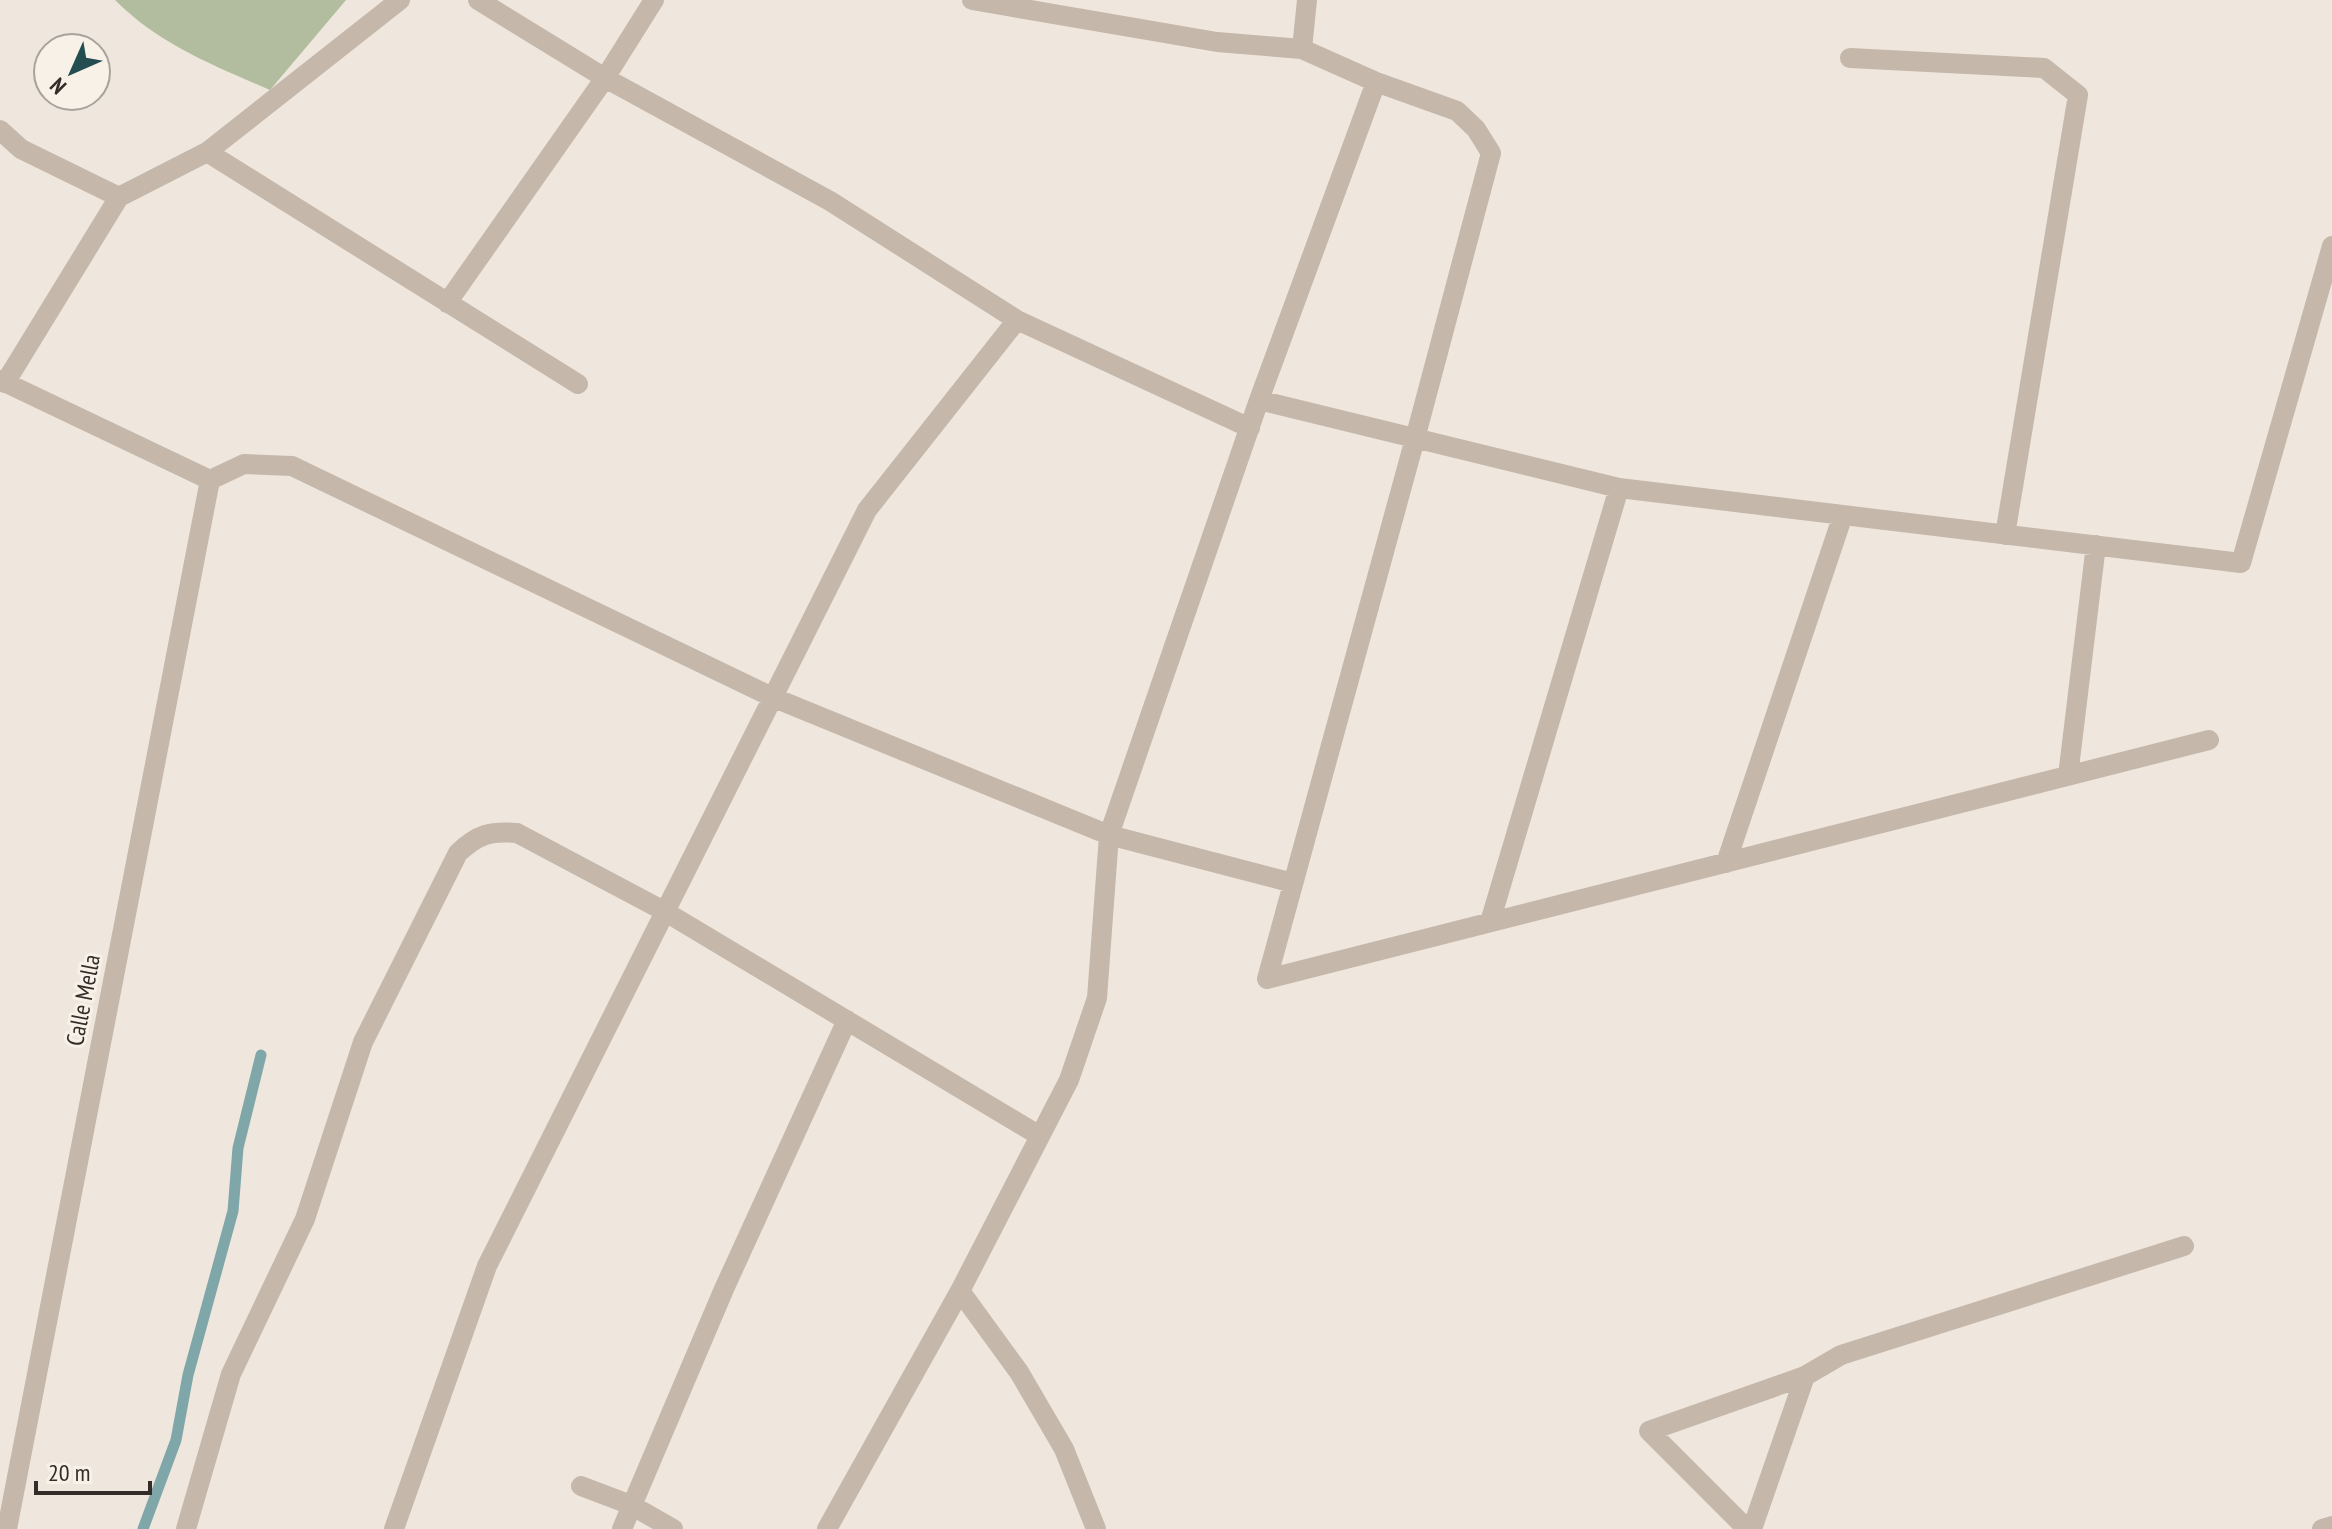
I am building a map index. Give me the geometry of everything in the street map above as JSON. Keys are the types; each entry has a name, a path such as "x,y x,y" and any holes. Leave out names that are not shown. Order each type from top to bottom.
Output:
{"street":[{"path":"400,0 207,152 119,197 3,382 210,480 244,464 292,466 772,697 1109,835 1293,883"},
{"path":"478,0 605,78 830,201 1017,320 1250,428"},
{"path":"447,303 605,78 654,0"},
{"path":"972,0 1217,42 1302,49 1376,82 1457,111 1476,129 1491,153 1267,979 2209,740"},
{"path":"1302,49 1307,0"},
{"path":"1850,58 2044,68 2078,95 2005,535"},
{"path":"827,1529 960,1291 1069,1080 1097,998 1109,835 1259,400 1376,82"},
{"path":"0,130 21,149 119,197"},
{"path":"207,152 578,384"},
{"path":"1259,400 1619,488 2241,563 2332,246"},
{"path":"394,1529 487,1266 867,510 1017,320"},
{"name":"Calle Mella","path":"7,1529 8,1482 210,480"},
{"path":"1490,922 1619,488"},
{"path":"1726,863 1843,515"},
{"path":"2068,776 2096,545"},
{"path":"186,1529 231,1374 305,1219 363,1042 458,853 472,839 494,832 517,833 664,911 1040,1136"},
{"path":"622,1529 724,1289 847,1020"},
{"path":"1805,1376 1749,1529 1649,1431 1805,1376 1841,1355 2184,1246"},
{"path":"960,1291 1019,1372 1064,1449 1096,1529"},
{"path":"581,1486 631,1505 673,1529"},
{"path":"2322,1529 2332,1526"}],"green space":[{"path":"115,0 346,0 270,90 169,42"}],"waterway":[{"path":"143,1529 176,1440 188,1375 233,1211 238,1148 261,1055"}]}
